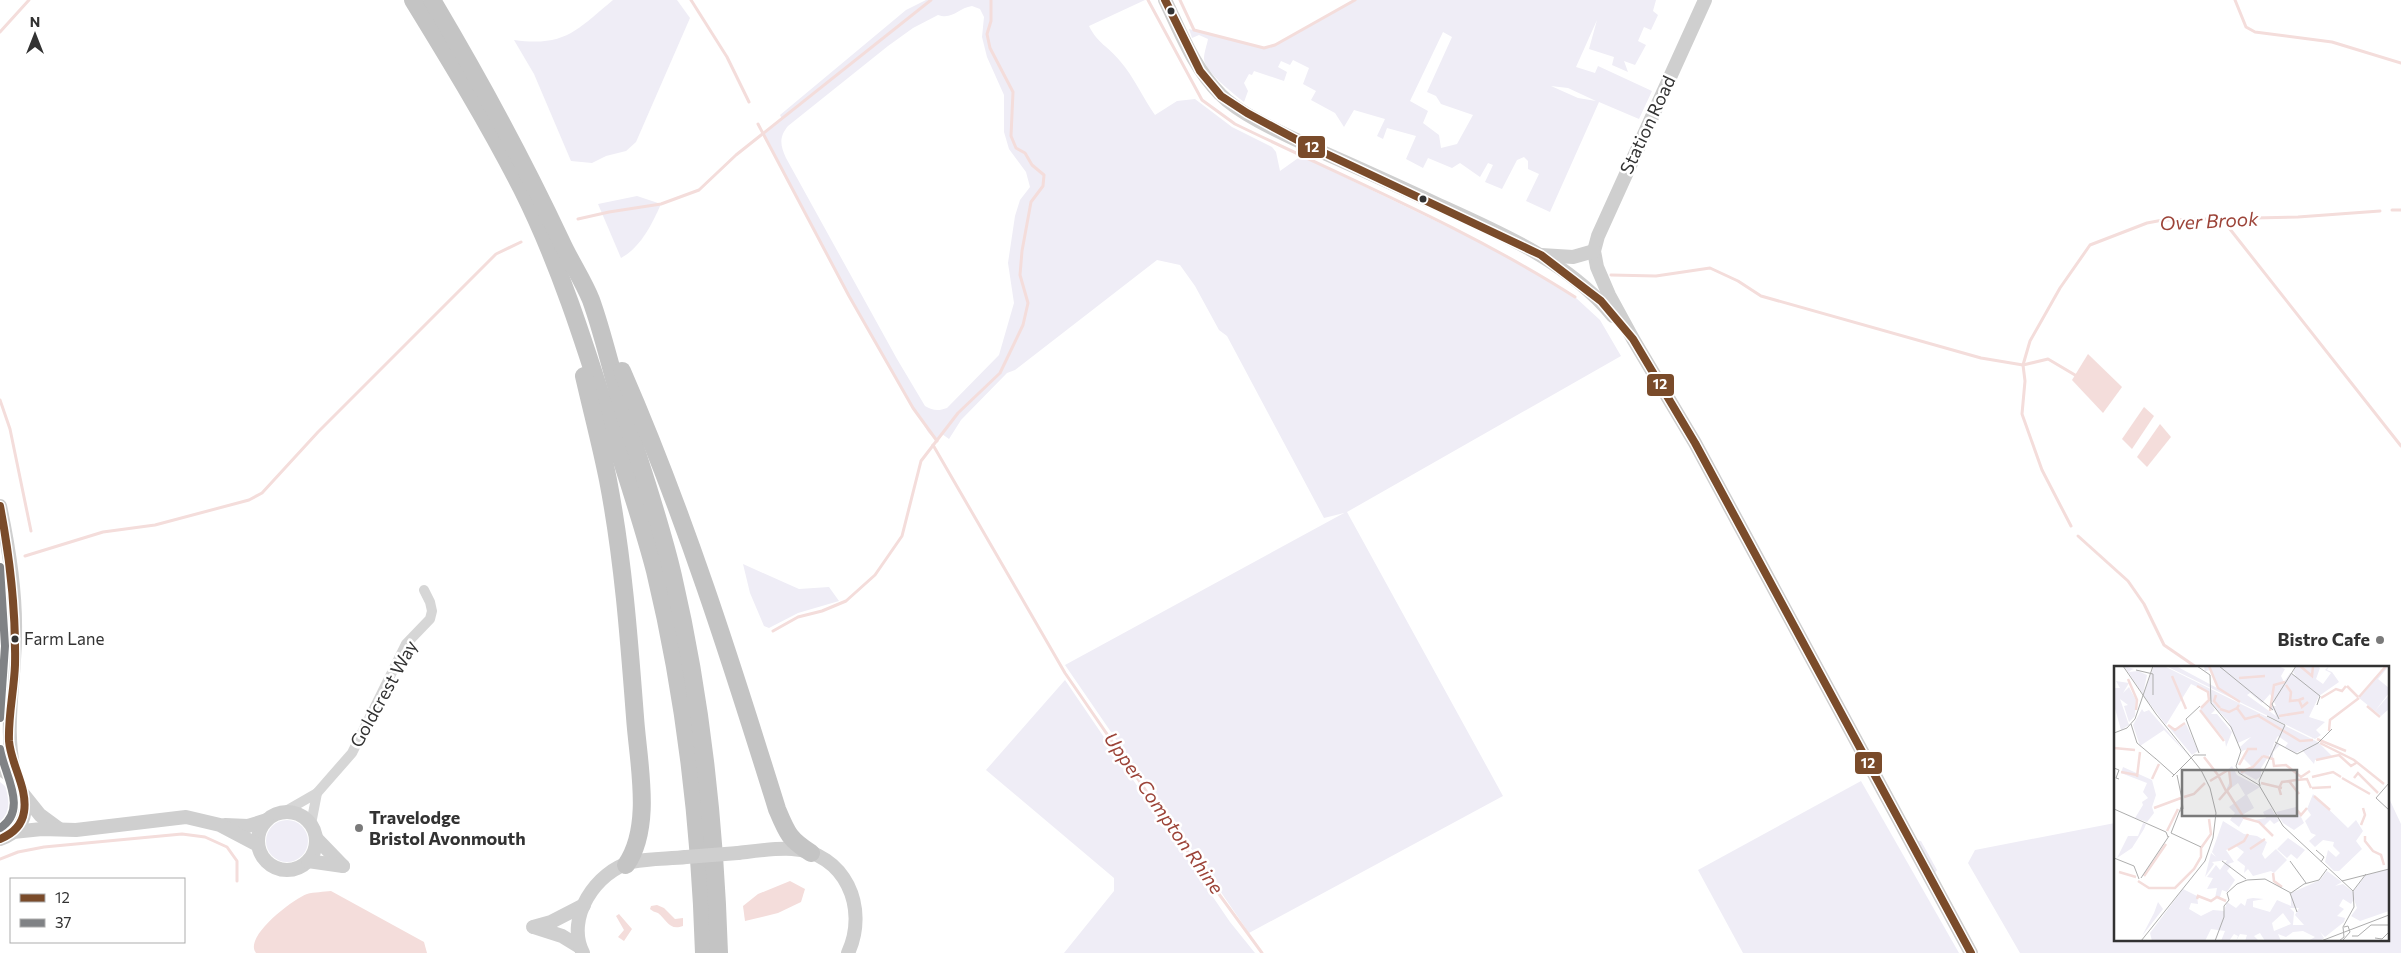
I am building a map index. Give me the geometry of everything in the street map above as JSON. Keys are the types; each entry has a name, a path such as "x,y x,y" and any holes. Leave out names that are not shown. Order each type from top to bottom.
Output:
{"highway":[{"path":"413,0 464,83 517,181 554,261 571,302 649,550 672,653 691,773 701,885 704,953"},
{"path":"432,0 477,76 534,183 590,299 656,450 717,618 777,810 786,831 794,842 811,853"},
{"path":"554,261 580,358 608,480 625,593 642,805 639,839 634,853 626,865"},
{"path":"590,299 655,510 673,575 689,652 708,772 717,887 719,953"}],"street":[{"path":"1165,0 1200,71 1221,96 1247,114 1301,142 1475,222 1540,255 1601,301 1633,340"},
{"name":"Station Road","path":"1594,250 1605,219 1705,0"},
{"path":"1540,255 1573,257 1594,250 1597,267 1633,340 1695,442 1971,953"},
{"path":"0,506 8,540 16,632 13,702 9,723 12,764 20,787 24,814 13,832"},
{"name":"Goldcrest Way","path":"284,812 317,793 352,752 406,644 430,619 432,611 424,590"},
{"path":"0,741 9,723"},
{"path":"0,769 20,787 40,815 59,828"},
{"name":"Goldcrest Way","path":"311,824 317,793"},
{"path":"0,839 13,832 59,828 83,829 186,817 220,825 248,826 266,820 275,814 295,812 304,816 311,824 316,838 343,866 308,862"},
{"path":"266,820 258,836 258,845 265,859 279,868 296,868 308,862 313,855 316,838"},
{"path":"220,825 258,845"},
{"path":"582,950 578,934 579,919 584,905 604,878 626,865 644,861 793,849 811,853 837,870 849,886 855,901 857,929 848,953"},
{"path":"582,950 562,936 533,927 551,922 584,905"}],"shaded area":[{"path":"613,0 677,0 690,18 636,142 626,151 606,156 592,163 571,161 534,74 514,40 546,41 569,34 590,20"},
{"path":"926,0 1145,0 1089,26 1096,37 1125,67 1155,115 1177,101 1195,99 1232,127 1272,147 1276,152 1280,171 1301,156 1473,239 1544,277 1575,297 1600,320 1621,356 1347,512 1503,796 1249,933 1065,665 1344,513 1324,518 1227,336 1219,330 1195,286 1180,265 1157,260 1015,370 1007,373 961,420 949,439 942,434 937,441 928,432 849,296 763,134 782,119 780,115 906,10","holes":["972,6 980,9 984,17 982,37 987,57 1004,95 1004,132 1009,149 1026,172 1030,187 1020,200 1015,216 1008,263 1014,303 999,355 947,408 936,410 925,406 897,359 786,158 781,141 788,126 913,28 938,15 952,15"]},
{"path":"1355,0 1656,0 1653,11 1658,15 1651,30 1644,27 1638,41 1646,45 1635,65 1624,61 1628,72 1612,65 1614,57 1589,49 1597,20 1576,67 1595,73 1598,66 1652,91 1639,119 1599,102 1550,212 1526,201 1539,174 1528,169 1528,161 1524,157 1517,160 1502,189 1485,182 1493,165 1488,163 1480,177 1460,163 1452,168 1428,158 1423,168 1406,159 1416,136 1387,128 1383,139 1377,136 1385,119 1354,110 1344,127 1335,113 1311,100 1316,91 1303,84 1309,68 1293,60 1290,65 1281,61 1278,67 1287,72 1284,81 1254,71 1252,75 1249,74 1244,83 1248,91 1244,102 1209,70 1204,59 1208,39 1199,35 1192,38 1189,29 1264,48 1275,45","holes":["1443,32 1452,37 1427,92 1436,96 1441,104 1473,115 1457,144 1441,148 1439,135 1423,123 1428,111 1410,101","1551,86 1568,88 1596,101 1578,98"]},
{"path":"637,196 661,204 650,227 640,241 621,258 598,204"},
{"path":"2088,354 2122,387 2103,413 2072,380"},
{"path":"2144,407 2154,416 2132,449 2122,439"},
{"path":"2160,424 2171,437 2147,467 2137,457"},
{"path":"743,564 799,589 829,587 839,601 798,613 769,628 764,626 750,593"},
{"path":"1065,680 1230,922 1255,953 1064,953 1114,891 1114,878 986,770"},
{"path":"1861,781 1959,953 1743,953 1698,870"},
{"path":"0,782 9,792 12,803 9,814 0,824"},
{"path":"2388,796 2401,824 2401,953 2020,953 1968,863 1975,850 2114,823 2114,940 2388,940"},
{"path":"283,820 291,820 302,826 308,841 302,856 291,862 283,862 272,856 266,845 266,837 272,826"},
{"path":"1914,840 1921,841 1937,870 1933,876"},
{"path":"790,881 805,889 801,902 778,913 745,921 743,906 758,894"},
{"path":"331,891 424,942 427,953 256,953 254,946 257,938 271,919 300,897 316,892"},
{"path":"657,905 664,908 675,919 683,918 683,926 671,926 658,913 650,909 651,906"},
{"path":"619,914 632,929 624,941 618,937 624,930 616,916"}],"waterway":[{"path":"0,32 29,0"},
{"path":"691,0 727,57 749,102"},
{"path":"578,219 661,204 699,190 736,155 931,0"},
{"path":"773,631 798,617 822,611 846,601 875,575 902,536 921,461 958,413 1000,373 1023,325 1028,303 1020,275 1022,251 1031,202 1043,186 1044,175 1032,165 1025,153 1016,148 1011,136 1013,92 990,48 987,34 991,21 991,0"},
{"path":"1148,0 1202,100 1235,124 1451,227 1535,272 1575,297"},
{"path":"1180,0 1194,30 1264,48 1275,45 1355,0"},
{"path":"2235,0 2246,27 2255,32 2332,42 2401,63"},
{"path":"758,124 849,296 913,408 937,441"},
{"name":"Over Brook","path":"2392,210 2401,210"},
{"name":"Over Brook","path":"2071,526 2042,470 2022,414 2025,381 2023,365 2030,341 2060,288 2090,245 2147,223 2163,220 2298,217 2380,211"},
{"path":"2222,219 2401,446"},
{"path":"25,556 103,532 155,525 249,500 262,493 318,432 496,254 521,242"},
{"path":"1611,275 1656,276 1710,268 1738,281 1761,296 1981,358 2023,365 2048,359 2075,375"},
{"path":"0,400 10,429 31,531"},
{"name":"Upper Compton Rhine","path":"933,445 1065,673 1186,849 1262,953"},
{"path":"2078,536 2128,581 2144,604 2164,645 2195,666"},
{"path":"0,859 18,852 44,847 182,834 205,837 227,847 237,861 237,881"}],"transit line":[{"name":"12","path":"1165,0 1200,71 1221,96 1247,113 1301,142 1541,255 1601,301 1633,339 1695,443 1971,953"},
{"name":"12","path":"0,506 7,545 14,625 15,665 9,741 10,750 22,785 25,803 23,817 19,825 0,839"},
{"name":"37","path":"0,567 5,646 0,718"},
{"name":"37","path":"0,749 14,802 13,812 0,828"}],"place":[{"name":"Farm Lane","path":"15,639"},
{"name":"Bistro Cafe","path":"2380,640"},
{"name":"Travelodge Bristol Avonmouth","path":"359,828"}]}
